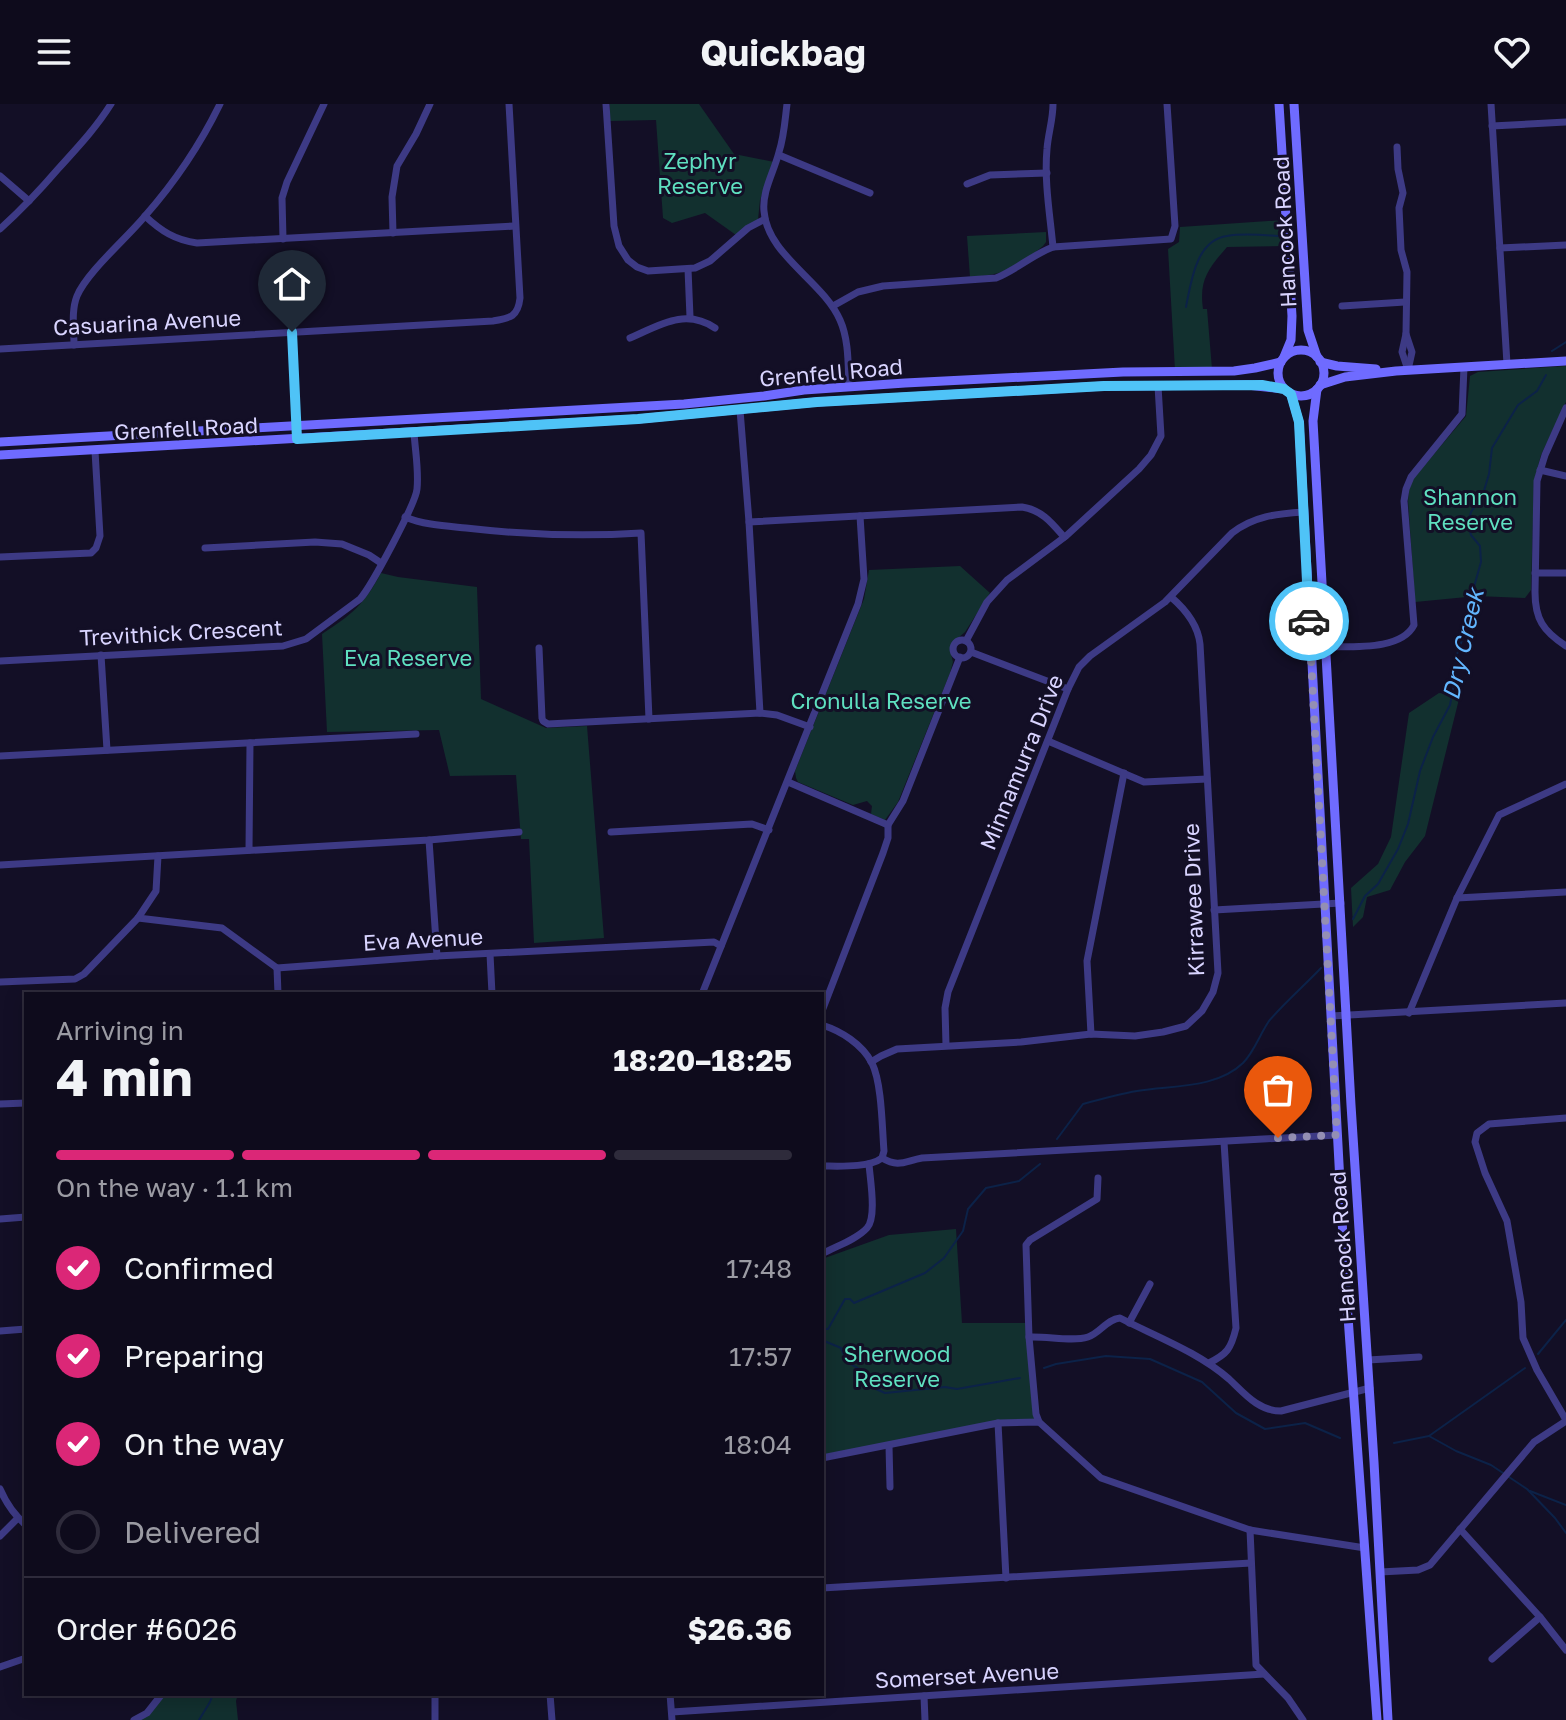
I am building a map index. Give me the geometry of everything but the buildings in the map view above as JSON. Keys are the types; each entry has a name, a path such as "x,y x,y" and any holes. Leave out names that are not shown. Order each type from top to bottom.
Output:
{"main road":[{"name":"Hancock Road","path":"1279,104 1292,316 1291,340 1283,359"},
{"path":"1280,125 1285,104"},
{"name":"Hancock Road","path":"1294,104 1306,317 1318,359"},
{"path":"1396,371 1337,366 1309,352 1300,351 1292,352 1283,359 1278,376 1288,392 1305,396 1318,387 1345,377 1408,370 1566,361"},
{"name":"Grenfell Road","path":"0,442 684,404 849,386 1095,373 1234,371 1283,359"},
{"path":"1318,359 1323,373 1318,387"},
{"path":"1157,372 1158,386"},
{"name":"Grenfell Road","path":"0,455 638,419 850,400 1104,386 1247,385 1288,392"},
{"path":"849,386 850,400"},
{"name":"Hancock Road","path":"1318,387 1313,421 1388,1720"},
{"name":"Hancock Road","path":"1288,392 1299,422 1337,1135 1377,1720"},
{"path":"413,419 414,432"},
{"path":"297,425 297,439"},
{"path":"94,436 95,451"},
{"path":"1337,1135 1353,1134"}],"street":[{"path":"0,229 83,142 111,104"},
{"path":"74,345 73,308 77,294 188,163 220,104"},
{"path":"283,239 282,198 324,104"},
{"path":"393,233 392,197 397,166 430,104"},
{"name":"Casuarina Avenue","path":"0,349 493,321 513,316 519,309 520,298 509,104"},
{"path":"606,104 614,226 619,246 637,267 648,271 695,268 710,261 748,228 765,219"},
{"path":"787,104 779,155 767,189 765,219 774,241 833,306 844,331 849,386"},
{"path":"1053,104 1047,149 1053,247"},
{"path":"833,306 858,292 883,286 996,278 1053,247 1171,239 1174,230 1167,104"},
{"path":"1491,104 1507,364"},
{"path":"1492,126 1566,122"},
{"path":"1397,147 1403,193 1399,208 1401,250 1407,272 1406,334 1402,352 1408,370"},
{"path":"779,155 870,193"},
{"path":"967,184 990,175 1047,173"},
{"path":"0,176 29,201"},
{"path":"145,216 161,231 181,241 197,243 515,226"},
{"path":"1500,248 1566,245"},
{"path":"688,269 690,317"},
{"path":"1342,306 1405,302"},
{"path":"630,338 668,322 690,317 715,328"},
{"path":"292,332 297,425"},
{"path":"1326,647 1394,642 1410,633 1414,625 1404,501 1406,489 1411,477 1462,414 1464,367"},
{"path":"966,641 980,613 997,591 1064,537 1139,469 1157,446 1162,427 1158,386"},
{"path":"1566,408 1537,481 1535,573 1535,607 1539,620 1551,636 1566,646"},
{"path":"740,410 760,713"},
{"name":"Trevithick Crescent","path":"0,661 283,646 298,642 324,627 367,592 417,489 414,432"},
{"path":"0,557 91,553 96,548 100,536 95,451"},
{"path":"1540,470 1566,476"},
{"path":"749,522 1022,507 1045,516 1064,537"},
{"name":"Minnamurra Drive","path":"946,1045 948,992 1079,667 1171,597 1243,524 1264,516 1303,512"},
{"path":"703,992 858,604 864,579 860,516"},
{"path":"405,517 446,526 520,534 588,537 641,533 649,719"},
{"path":"205,548 315,542 342,544 381,563"},
{"path":"1535,573 1566,573"},
{"name":"Kirrawee Drive","path":"871,1062 897,1049 1021,1042 1091,1034 1135,1036 1163,1032 1186,1026 1202,1011 1213,992 1218,973 1198,632 1182,607 1171,597"},
{"path":"960,657 954,646 961,640 969,643 971,652"},
{"path":"539,648 543,721 548,724 760,713 777,715 810,727"},
{"path":"971,652 1068,689"},
{"path":"960,657 968,656 971,652"},
{"path":"101,655 107,750"},
{"path":"824,1006 883,853 888,825 903,801 960,657"},
{"path":"0,756 416,734"},
{"path":"1048,741 1144,782 1207,779"},
{"path":"249,850 250,743"},
{"path":"1091,1034 1087,961 1124,773"},
{"path":"788,782 888,825"},
{"path":"1409,1013 1457,898 1499,815 1566,784"},
{"path":"611,832 752,824 769,830"},
{"path":"0,865 519,832"},
{"path":"429,840 437,956"},
{"path":"0,982 75,979 84,974 138,918 156,891 158,856"},
{"path":"1457,898 1566,892"},
{"path":"1214,910 1341,903"},
{"path":"138,918 222,928 277,968 278,992"},
{"name":"Eva Avenue","path":"277,968 659,944 714,942 721,946"},
{"path":"490,954 492,992"},
{"path":"1331,1016 1566,1003"},
{"path":"824,1026 839,1031 855,1043 871,1062 880,1101 884,1151 878,1162 824,1166"},
{"path":"0,1104 24,1103"},
{"path":"1380,1572 1424,1568 1433,1562 1534,1442 1566,1420 1537,1370 1523,1338 1521,1302 1507,1221 1475,1142 1477,1133 1489,1124 1566,1118"},
{"path":"882,1158 890,1163 903,1164 922,1158 1337,1135"},
{"path":"1209,1363 1225,1355 1236,1328 1224,1142"},
{"path":"824,1253 870,1226 873,1214 869,1164"},
{"path":"1098,1178 1097,1199 1026,1245 1029,1337 1039,1422 1101,1478 1250,1530 1365,1548"},
{"path":"0,1219 24,1217"},
{"path":"1129,1323 1150,1284"},
{"path":"1029,1337 1070,1340 1090,1337 1114,1318 1120,1318 1209,1363 1256,1404 1273,1411 1370,1388"},
{"path":"0,1331 24,1329"},
{"path":"1368,1360 1419,1357"},
{"path":"824,1458 998,1423 1039,1422"},
{"path":"998,1423 1006,1578"},
{"path":"889,1446 890,1487"},
{"path":"0,1489 4,1499 24,1523"},
{"path":"0,1536 18,1518"},
{"path":"1460,1529 1566,1650"},
{"path":"1250,1530 1256,1665 1288,1698 1303,1720"},
{"path":"824,1588 1251,1563"},
{"path":"1492,1659 1540,1617"},
{"path":"0,1667 24,1659"},
{"name":"Somerset Avenue","path":"672,1716 791,1703 1264,1674"},
{"path":"134,1720 147,1713 160,1696"},
{"path":"435,1696 435,1720"},
{"path":"550,1696 552,1720"},
{"path":"670,1696 672,1716"},
{"path":"790,1696 791,1703"},
{"path":"924,1696 925,1720"}],"green space":[{"name":"Zephyr Reserve","path":"610,104 699,104 734,154 774,162 760,200 758,220 736,235 705,213 672,223 663,218 656,120 610,121"},
{"path":"1285,220 1287,246 1227,247 1215,262 1206,275 1202,290 1203,309 1207,309 1212,369 1175,370 1168,249 1179,242 1180,227"},
{"path":"1046,232 1043,246 1017,265 1001,272 970,277 967,236"},
{"name":"Shannon Reserve","path":"1566,366 1566,402 1541,455 1534,481 1531,590 1525,598 1477,596 1415,602 1409,489 1413,479 1466,416 1470,376 1478,372"},
{"name":"Cronulla Reserve","path":"960,566 990,593 965,632 952,643 950,673 898,802 885,820 871,814 872,806 867,801 853,805 798,782 795,771 864,599 869,570"},
{"name":"Eva Reserve","path":"381,573 477,587 481,699 546,728 587,726 604,938 534,943 529,839 521,839 516,775 450,776 439,730 327,732 322,634 356,608"},
{"path":"1439,693 1460,695 1425,836 1405,862 1390,890 1367,897 1363,917 1353,927 1351,888 1378,864 1391,837 1409,713"},
{"name":"Sherwood Reserve","path":"956,1229 962,1323 1029,1323 1039,1422 998,1423 824,1458 824,1258 889,1235"},
{"path":"159,1696 237,1696 238,1720 134,1720 147,1713"}],"waterway":[{"path":"1186,307 1197,264 1208,245 1233,235 1278,236"},
{"name":"Dry Creek","path":"1552,351 1566,342"},
{"name":"Dry Creek","path":"1353,919 1398,849 1408,824 1420,771 1450,705 1456,657 1466,629 1481,562 1480,546 1471,535 1468,523 1483,494 1492,448 1518,405 1537,391 1546,375"},
{"name":"Dry Creek","path":"1057,1139 1083,1104 1130,1092 1207,1082 1232,1071 1247,1059 1281,1007 1321,968"},
{"name":"Dry Creek","path":"824,1329 828,1329 845,1299 854,1303 925,1273 944,1258 963,1231 968,1209 986,1188 1019,1181 1040,1164"},
{"path":"1538,1354 1566,1320"},
{"path":"824,1341 841,1348 847,1362 870,1375 876,1389 885,1393 945,1387 957,1389 1020,1378"},
{"path":"1044,1368 1106,1356 1150,1359 1202,1382 1236,1413 1265,1429 1305,1423 1340,1438"},
{"path":"1394,1443 1429,1436 1525,1368"},
{"path":"1429,1436 1491,1465 1527,1489 1566,1533"},
{"path":"1530,1491 1566,1505"},
{"name":"Dry Creek","path":"199,1720 212,1696"}],"way so far":[{"path":"1278,1138 1337,1135 1309,621"}],"route":[{"path":"292,332 297,439 638,419 817,402 1104,386 1262,385 1284,389 1291,394 1299,422 1309,621"}]}
